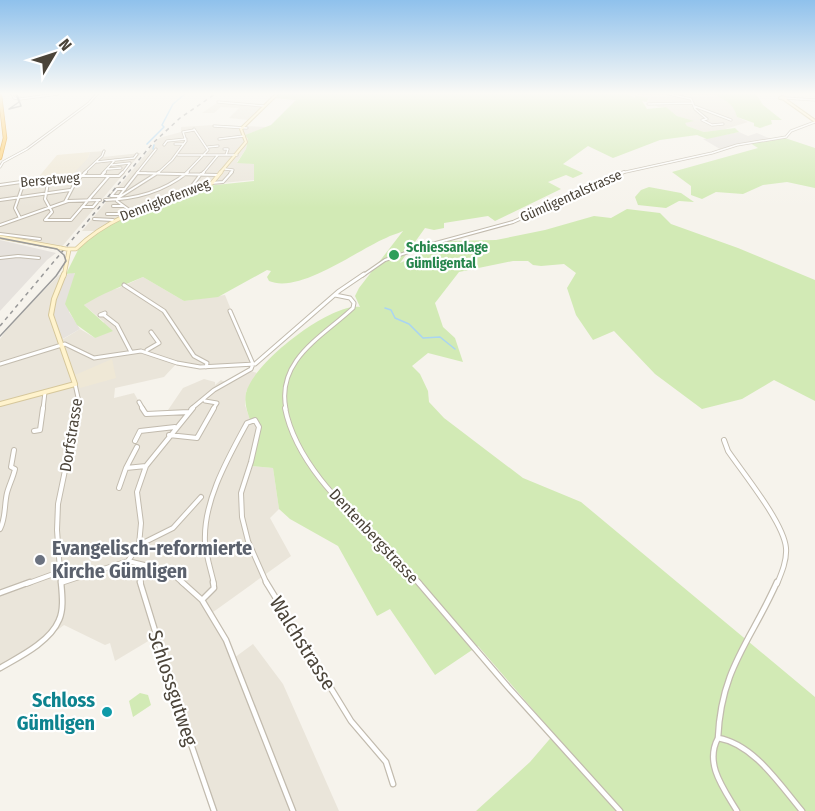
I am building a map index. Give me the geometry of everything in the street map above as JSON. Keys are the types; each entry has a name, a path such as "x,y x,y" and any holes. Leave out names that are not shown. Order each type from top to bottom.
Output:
{"highway":[{"path":"0,132 0,150"},
{"path":"0,158 3,132"}],"street":[{"path":"0,167 3,162 27,149 47,132"},
{"path":"118,198 161,173 178,155 186,139 184,132"},
{"path":"195,132 198,139 208,147 218,146"},
{"path":"240,132 244,136"},
{"name":"Gümligentalstrasse","path":"335,295 386,260 432,244 513,222 623,172 712,153 737,145 786,137 790,132"},
{"path":"219,140 244,136"},
{"name":"Dennigkofenweg","path":"67,250 76,249 91,234 113,220 211,183 237,155 246,141 244,136"},
{"path":"164,145 167,141 186,139"},
{"path":"175,144 184,144"},
{"path":"105,200 139,196 181,180 205,154 208,147"},
{"path":"118,198 156,149"},
{"path":"224,149 228,149 226,155"},
{"path":"149,159 150,150"},
{"path":"65,202 80,176 104,151"},
{"path":"95,162 134,158 137,154"},
{"path":"178,155 237,155"},
{"path":"188,191 218,155"},
{"path":"101,176 115,160"},
{"name":"Bersetweg","path":"0,185 49,178 119,176 130,164 112,165"},
{"path":"108,169 121,168"},
{"path":"211,183 223,182 233,170 225,170"},
{"path":"138,173 217,175"},
{"path":"49,178 45,201 52,212 45,220 71,220 109,176"},
{"path":"20,218 15,208 24,182"},
{"path":"125,189 117,189 111,196 118,198 130,213"},
{"path":"0,200 70,190"},
{"path":"0,225 65,202 99,200 93,207 82,207"},
{"path":"113,206 123,206"},
{"path":"94,219 130,213"},
{"path":"105,217 113,220"},
{"path":"0,235 67,250"},
{"path":"0,235 40,239"},
{"name":"Dorfstrasse","path":"0,668 25,653 57,624 61,614 57,519 79,402 51,310 69,265 67,250"},
{"path":"0,258 18,256 39,258"},
{"path":"124,285 164,311 194,356 207,363 206,366"},
{"path":"0,364 66,344 85,355 99,358 131,351 146,351 182,364 206,366 253,364 262,359 335,295"},
{"name":"Dentenbergstrasse","path":"335,295 350,298 353,308 325,330 298,358 284,386 286,413 292,430 327,485 346,509 403,565 551,737 620,811"},
{"path":"139,545 141,523 137,492 146,466 189,412 207,395 251,369 253,364 230,311"},
{"path":"104,315 117,326 131,351"},
{"path":"146,351 159,345 151,332"},
{"path":"0,404 75,384"},
{"path":"34,431 40,430 45,392"},
{"path":"169,435 197,438 217,403 205,401"},
{"path":"139,402 146,414 189,412"},
{"name":"Walchstrasse","path":"202,600 214,588 205,537 211,506 241,433 247,422 255,420 259,427 250,466 241,491 248,539 258,567 294,632 324,675 353,724 382,754 390,766 393,784"},
{"path":"135,441 140,431 175,427"},
{"path":"724,440 728,452 782,536 787,559 780,578 735,660 724,696 718,738 712,749 712,759 737,811"},
{"path":"119,488 136,447"},
{"path":"0,529 3,524 7,491 13,481 15,469 11,467 14,450"},
{"path":"126,468 146,466"},
{"path":"0,494 7,491"},
{"path":"128,561 139,545 169,530 201,497"},
{"path":"0,505 6,499"},
{"path":"61,583 128,561 170,571 202,600 226,640 293,811"},
{"name":"Schlossgutweg","path":"140,564 139,578 180,712 214,811"},
{"path":"0,593 59,572"},
{"path":"718,738 728,739 743,748 802,811"}],"shaded area":[{"path":"181,132 254,132 245,135 248,139 246,149 237,162 255,164 254,180 211,184 128,214 95,231 82,231 159,138"},
{"path":"739,132 748,136 757,133 771,139 720,149 703,139"},
{"path":"106,151 103,157 141,153 60,249 0,238 0,185 37,179 88,158 90,152"},
{"path":"90,152 88,158 71,176 37,179 57,155"},
{"path":"0,240 56,253 0,311"},
{"path":"75,272 69,312 80,329 59,341 51,311 65,275"},
{"path":"59,275 65,275 60,341 80,329 95,338 104,322 84,305 103,292 119,288 143,277 184,301 225,295 252,361 245,365 200,367 177,363 164,377 115,388 114,398 134,393 146,414 166,413 183,388 204,379 215,382 215,385 221,380 225,382 247,370 257,373 246,392 245,405 250,420 258,423 251,466 273,468 279,509 270,518 291,556 209,615 234,658 253,644 283,684 339,811 214,811 155,637 115,661 110,643 105,645 64,625 0,672 0,339 9,326"},
{"path":"112,359 116,378 80,388 75,375"}],"green space":[{"path":"253,132 739,132 707,139 697,135 660,140 613,158 588,146 563,164 582,174 573,178 566,175 548,182 561,189 495,221 488,216 444,223 444,228 434,230 425,228 400,263 448,241 496,240 545,230 594,216 611,218 627,209 660,213 671,224 738,248 815,280 815,401 774,380 742,399 702,409 655,374 614,331 593,340 576,315 567,288 576,273 564,264 541,266 533,265 528,261 513,261 459,272 435,303 443,327 455,338 463,362 428,353 412,366 420,374 428,391 429,402 444,418 523,478 581,502 815,697 815,811 476,811 530,762 554,734 478,646 435,675 390,609 377,616 338,546 290,519 279,509 273,468 250,466 258,423 250,420 246,404 246,393 252,381 263,366 294,337 331,315 347,308 360,307 355,296 359,288 403,231 312,276 282,283 269,281 267,277 271,271 267,270 218,297 184,301 143,277 105,293 84,305 113,331 95,338 77,325 65,304 75,273 66,274 79,248 92,234 117,219 206,186 254,181 254,164 237,163 246,149 248,139 245,135"},
{"path":"785,138 815,148 815,188 787,182 763,185 743,194 716,192 702,199 691,195 691,186 672,172 758,148 750,143"},
{"path":"649,187 681,193 694,202 679,201 666,208 638,205 635,197 641,190"},
{"path":"140,693 148,695 151,705 133,717 129,701"}],"waterway":[{"path":"147,144 159,132"},
{"path":"153,149 154,145"},
{"path":"385,308 391,310 395,318 409,324 423,338 440,337 455,349"}],"tram line":[{"path":"0,238 57,249 64,255 66,261 56,276 0,336"}],"railway":[{"path":"0,326 153,143 165,132"}],"place":[{"name":"Schiessanlage Gümligental","path":"394,255"},
{"name":"Evangelisch-reformierte Kirche Gümligen","path":"40,560"},
{"name":"Schloss Gümligen","path":"107,712"}]}
